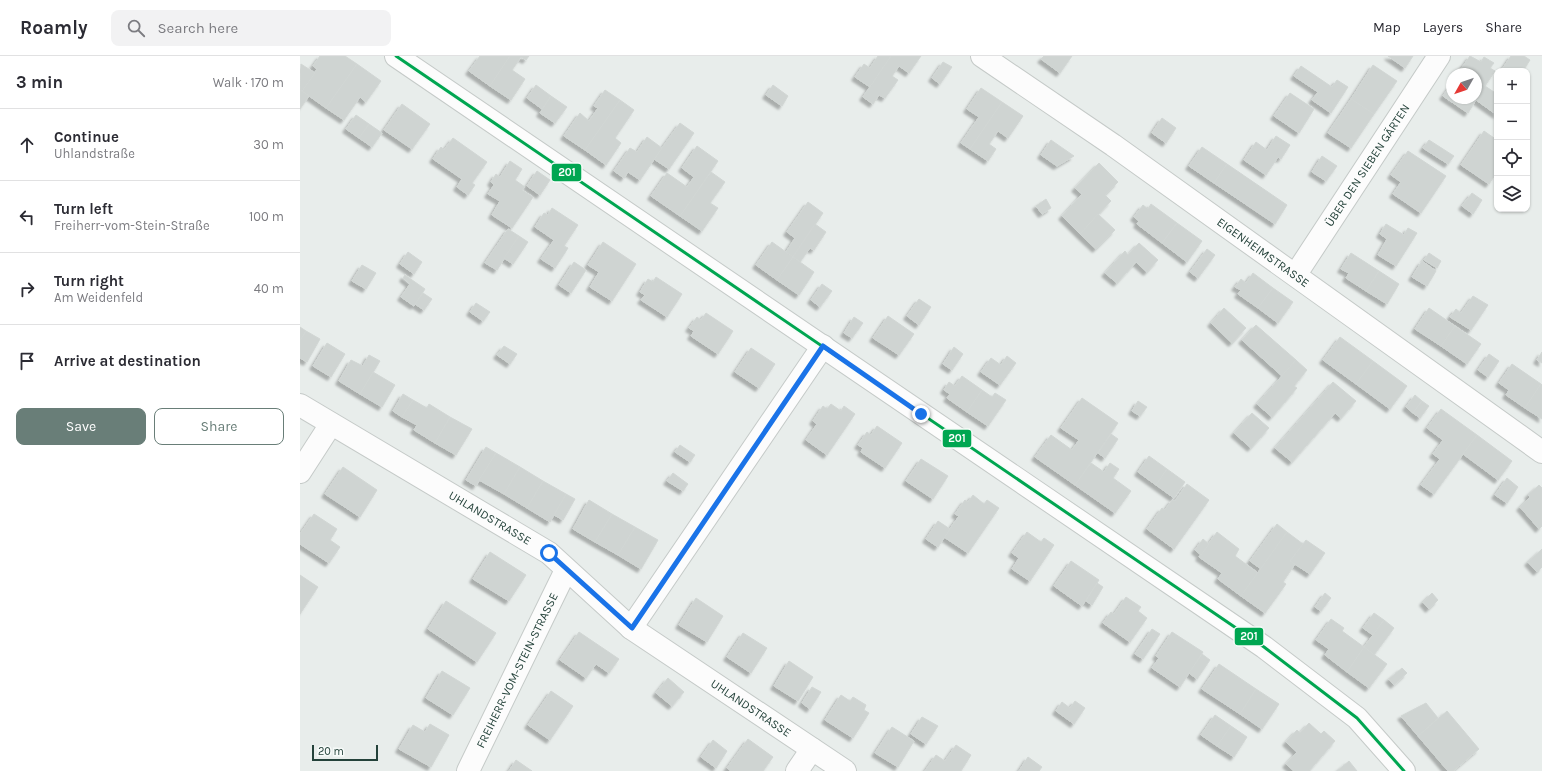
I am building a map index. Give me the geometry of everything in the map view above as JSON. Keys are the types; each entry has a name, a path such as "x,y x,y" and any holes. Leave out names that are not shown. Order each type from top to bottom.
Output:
{"street":[{"path":"396,56 1264,647 1357,718 1404,771"},
{"name":"EIGENHEIMSTRASSE","path":"982,56 1113,144 1542,452"},
{"name":"ÜBER DEN SIEBEN GÄRTEN","path":"1296,274 1439,56"},
{"path":"632,628 823,346"},
{"name":"UHLANDSTRASSE","path":"300,405 549,553 566,570 632,628 846,771"},
{"path":"300,472 331,424"},
{"name":"FREIHERR-VOM-STEIN-STRASSE","path":"468,771 566,570"},
{"path":"797,771 812,749"}],"building":[{"path":"320,56 345,56 357,64 326,108 302,91 317,69 313,66"},
{"path":"480,56 510,56 490,86 469,71"},
{"path":"510,56 529,56 526,60 521,57 512,70 525,79 511,100 490,86"},
{"path":"878,56 891,56 870,87 855,77 864,64 870,68"},
{"path":"891,56 921,56 909,73 899,66 892,76 898,80 885,98 879,95 873,104 863,97"},
{"path":"1044,56 1072,56 1060,73 1041,59"},
{"path":"1388,56 1413,56 1405,68"},
{"path":"1470,56 1481,62 1484,57 1494,63 1490,68 1494,70 1494,72 1485,86 1482,84 1482,68 1462,68"},
{"path":"1511,56 1524,56 1530,60 1525,68 1503,68"},
{"path":"943,62 952,67 940,84 932,78"},
{"path":"301,64 315,73 302,91 300,90"},
{"path":"357,64 381,81 366,102 360,97 344,120 326,108"},
{"path":"1373,65 1397,81 1374,114 1351,99"},
{"path":"1301,66 1332,87 1337,80 1348,87 1331,113 1312,100 1318,92 1294,76"},
{"path":"1482,84 1494,92 1494,113 1482,104"},
{"path":"536,85 551,96 542,109 527,98"},
{"path":"773,85 788,96 782,106 766,95"},
{"path":"981,88 1002,102 970,149 961,143 979,117 967,109"},
{"path":"300,90 309,96 300,109"},
{"path":"605,90 620,100 585,150 564,136 580,113 589,121 598,108 594,106"},
{"path":"1290,93 1314,109 1299,133 1274,116"},
{"path":"551,96 567,107 555,123 540,113"},
{"path":"1351,99 1374,114 1351,148 1328,133"},
{"path":"620,100 634,110 615,138 621,143 606,165 585,150"},
{"path":"1002,102 1023,116 1008,138 998,131 989,144 996,149 988,161 970,149"},
{"path":"402,104 430,124 412,149 384,130"},
{"path":"1455,104 1474,104 1468,113"},
{"path":"356,115 369,124 359,138 346,129"},
{"path":"1162,118 1176,128 1166,143 1152,133"},
{"path":"680,123 694,133 669,169 654,159"},
{"path":"369,124 382,133 372,147 359,138"},
{"path":"1484,131 1494,138 1494,176 1489,184 1461,165"},
{"path":"1276,136 1290,145 1281,159 1278,157 1266,175 1244,160 1256,142 1267,150"},
{"path":"647,137 662,148 640,180 628,172 624,178 614,171 630,148 637,152"},
{"path":"453,138 487,162 472,183 475,185 468,195 457,187 462,179 433,159 441,147 444,150"},
{"path":"1051,140 1074,156 1057,166 1041,155"},
{"path":"1429,140 1454,156 1448,164 1423,148"},
{"path":"697,146 718,161 680,216 651,196 667,173 687,187 694,177 682,168"},
{"path":"1202,147 1227,164 1214,183 1189,166"},
{"path":"1408,151 1446,176 1421,213 1393,194 1401,182 1391,175"},
{"path":"1322,156 1337,166 1326,181 1312,172"},
{"path":"510,161 522,169 515,180 525,187 522,190 533,197 512,228 492,215 500,201 488,194 494,185 491,182 496,174 500,177"},
{"path":"1099,163 1118,182 1105,195 1111,201 1080,234 1062,216 1082,194 1075,188"},
{"path":"1227,164 1287,205 1275,224 1214,183"},
{"path":"537,171 550,180 540,195 527,186"},
{"path":"711,172 725,182 710,203 718,208 702,231 680,216"},
{"path":"1472,193 1482,200 1473,214 1462,206"},
{"path":"1046,199 1051,208 1042,214 1036,206"},
{"path":"808,202 823,213 793,257 786,252 795,238 787,232"},
{"path":"1151,204 1177,223 1162,243 1137,224 1139,221 1134,217 1143,205 1148,209"},
{"path":"552,208 578,225 564,246 568,248 555,268 541,259 554,240 535,227 544,213 548,215"},
{"path":"1098,214 1115,230 1096,249 1080,234"},
{"path":"1177,223 1202,241 1187,262 1162,243"},
{"path":"815,224 826,232 814,250 810,248 800,262 793,257"},
{"path":"1386,224 1404,235 1408,228 1417,233 1396,266 1378,255 1387,239 1380,234"},
{"path":"508,229 519,236 497,270 485,263"},
{"path":"519,236 528,242 513,264 504,258"},
{"path":"603,242 636,264 612,301 590,287 599,272 588,265"},
{"path":"772,242 793,257 777,280 756,265"},
{"path":"1139,243 1158,260 1147,272 1136,262 1117,283 1105,273 1125,251 1128,255"},
{"path":"1207,249 1215,255 1198,278 1190,272"},
{"path":"408,252 422,262 414,274 400,264"},
{"path":"1351,253 1379,271 1366,291 1346,278 1349,273 1341,269"},
{"path":"1429,253 1441,261 1437,268 1424,260"},
{"path":"793,257 814,272 799,295 777,280"},
{"path":"1422,261 1436,271 1427,286 1412,277"},
{"path":"574,262 586,270 571,293 559,285"},
{"path":"362,265 376,273 366,289 352,281"},
{"path":"1379,271 1399,284 1387,304 1366,291"},
{"path":"1253,273 1273,288 1258,308 1238,294 1241,290 1235,287 1241,279 1246,283"},
{"path":"405,275 425,289 414,306 401,297 410,284 403,278"},
{"path":"656,277 682,294 667,317 641,300 645,295 640,292 648,279 653,282"},
{"path":"822,284 832,291 820,307 811,300"},
{"path":"1273,288 1293,302 1278,323 1258,308"},
{"path":"423,293 432,299 424,310 415,304"},
{"path":"1473,296 1488,305 1471,330 1450,317 1456,309 1461,313"},
{"path":"919,299 931,307 919,325 907,316"},
{"path":"476,303 490,312 483,321 470,312"},
{"path":"1224,308 1246,328 1232,343 1211,323"},
{"path":"1429,308 1455,326 1441,346 1415,329"},
{"path":"706,313 733,331 718,354 691,336 694,331 689,328 697,317 701,320"},
{"path":"888,316 914,334 899,355 873,338"},
{"path":"854,317 863,323 852,338 844,333"},
{"path":"1256,325 1296,360 1282,376 1242,340"},
{"path":"1455,326 1481,344 1467,364 1441,346"},
{"path":"300,327 306,331 300,341"},
{"path":"306,331 320,339 307,362 300,358 300,341"},
{"path":"1340,337 1373,361 1356,384 1323,360"},
{"path":"327,343 345,354 331,377 313,366"},
{"path":"504,346 517,354 510,364 497,355"},
{"path":"954,347 963,354 952,370 943,364"},
{"path":"751,348 775,364 759,388 735,372"},
{"path":"1542,352 1542,363 1537,360"},
{"path":"1489,354 1499,361 1488,377 1478,370"},
{"path":"369,355 380,361 360,394 339,381 351,360 363,366"},
{"path":"1007,356 1016,363 1000,385 981,372 991,358 1001,365"},
{"path":"1296,360 1307,370 1294,386 1297,388 1272,417 1257,404"},
{"path":"1373,361 1407,386 1390,409 1356,384"},
{"path":"1512,364 1541,384 1525,408 1506,395 1509,390 1499,383"},
{"path":"373,372 395,385 382,407 360,394"},
{"path":"962,376 982,390 967,412 947,398 950,394 944,390 949,382 955,386"},
{"path":"1333,382 1356,401 1341,418 1335,413 1292,462 1275,448"},
{"path":"1541,384 1542,385 1542,419 1525,408"},
{"path":"982,390 992,397 995,393 1006,400 988,426 967,412"},
{"path":"403,394 413,400 402,417 393,411"},
{"path":"1415,395 1422,401 1413,413 1406,407"},
{"path":"1082,398 1118,423 1075,485 1035,457 1051,435 1072,450 1079,440 1061,428"},
{"path":"413,400 427,408 429,404 450,417 435,443 414,430 417,425 402,417"},
{"path":"1138,401 1147,407 1140,416 1132,411"},
{"path":"1422,401 1429,406 1420,418 1413,413"},
{"path":"831,404 841,411 844,406 855,414 827,455 806,440 817,424 813,421 823,406 827,409"},
{"path":"1441,409 1477,435 1434,494 1421,485 1440,459 1433,454 1443,440 1427,428"},
{"path":"1252,413 1269,428 1251,448 1234,433"},
{"path":"450,417 472,429 456,455 435,443"},
{"path":"877,426 902,443 885,468 861,452 863,448 858,445 867,432 871,435"},
{"path":"1111,434 1118,439 1105,458 1098,453"},
{"path":"1477,435 1512,461 1498,480 1463,454"},
{"path":"680,445 695,455 690,462 675,452"},
{"path":"486,447 496,453 476,486 466,480"},
{"path":"496,453 520,467 504,494 479,480"},
{"path":"1149,456 1167,469 1156,485 1138,472"},
{"path":"921,459 948,476 933,499 906,481"},
{"path":"1091,463 1104,472 1110,463 1119,469 1113,478 1131,491 1115,513 1075,485"},
{"path":"343,467 377,490 360,517 325,494"},
{"path":"520,467 543,481 527,508 504,494"},
{"path":"1167,469 1185,482 1174,498 1156,485"},
{"path":"673,473 688,484 683,491 667,481"},
{"path":"1507,478 1518,487 1507,503 1495,495"},
{"path":"543,481 566,494 550,522 527,508"},
{"path":"1187,484 1209,500 1174,549 1147,529 1162,508 1165,510 1172,500 1175,501"},
{"path":"1539,485 1542,488 1542,526 1539,529 1520,507 1530,497 1528,495"},
{"path":"566,494 575,499 563,520 554,515"},
{"path":"973,495 984,504 987,500 999,508 968,553 944,537 959,516 955,514 965,500 968,502"},
{"path":"589,500 612,514 595,542 573,529"},
{"path":"314,514 337,529 330,540 340,547 329,563 300,544 300,534"},
{"path":"612,514 635,527 618,555 595,542"},
{"path":"938,521 950,529 938,547 926,539"},
{"path":"1277,524 1287,532 1261,569 1250,561"},
{"path":"635,527 658,540 641,569 618,555"},
{"path":"1027,532 1041,542 1044,538 1054,545 1030,581 1012,569 1019,558 1012,553"},
{"path":"1217,532 1239,549 1235,556 1258,573 1241,596 1218,579 1222,573 1199,557"},
{"path":"1287,532 1303,544 1290,561 1295,564 1283,582 1286,584 1265,613 1241,596"},
{"path":"1203,539 1209,544 1201,555 1195,550"},
{"path":"1306,540 1325,553 1310,574 1290,561"},
{"path":"1542,549 1542,567 1537,572 1528,562"},
{"path":"490,552 526,575 509,601 473,579"},
{"path":"1071,561 1099,580 1082,606 1054,586"},
{"path":"300,575 318,587 300,614"},
{"path":"1097,583 1103,587 1092,605 1086,601"},
{"path":"1325,593 1331,598 1321,611 1315,607"},
{"path":"1432,593 1438,600 1429,609 1423,602"},
{"path":"1126,597 1141,607 1138,611 1147,618 1130,642 1103,623 1111,612 1114,614"},
{"path":"696,598 723,616 707,642 679,625"},
{"path":"446,601 496,633 477,662 428,629"},
{"path":"1374,613 1384,620 1373,635 1363,628"},
{"path":"1331,619 1344,628 1342,631 1364,647 1347,672 1325,655 1329,649 1316,640"},
{"path":"1384,620 1394,628 1374,655 1364,647"},
{"path":"1152,629 1160,634 1143,659 1135,654"},
{"path":"579,632 619,659 609,673 596,664 586,678 560,660"},
{"path":"1172,632 1203,652 1180,687 1152,668 1159,658 1156,656"},
{"path":"743,633 767,648 751,673 727,657"},
{"path":"1364,647 1387,664 1369,688 1347,672"},
{"path":"1202,654 1210,660 1197,679 1189,673"},
{"path":"789,661 813,677 798,701 774,686"},
{"path":"1219,664 1256,689 1240,714 1202,689"},
{"path":"1402,668 1407,673 1394,685 1389,679"},
{"path":"442,671 470,688 453,715 426,698"},
{"path":"668,678 684,692 672,706 656,693"},
{"path":"812,687 821,692 810,709 802,703"},
{"path":"1256,689 1279,704 1262,729 1240,714"},
{"path":"551,691 573,706 550,740 528,725"},
{"path":"841,695 850,701 853,697 866,705 864,710 869,713 853,738 825,720"},
{"path":"1075,701 1085,708 1074,724 1056,711 1062,702 1070,708"},
{"path":"1426,703 1438,718 1418,736 1401,716"},
{"path":"1447,711 1479,749 1453,771 1448,771 1418,736"},
{"path":"1215,715 1231,726 1217,746 1201,735"},
{"path":"922,717 938,726 926,744 911,734"},
{"path":"1309,723 1321,734 1324,731 1335,741 1309,771 1294,771 1286,764 1297,752 1286,742 1297,730 1300,733"},
{"path":"430,724 449,735 431,767 399,749 413,725 425,732"},
{"path":"1231,726 1247,737 1234,757 1217,746"},
{"path":"892,727 914,741 898,767 875,753"},
{"path":"748,739 773,757 763,771 731,771 727,768"},
{"path":"713,740 727,751 716,768 701,757"},
{"path":"956,745 971,755 961,771 925,771 936,755 945,761"},
{"path":"1028,757 1042,767 1039,771 1019,771"},
{"path":"516,760 532,771 509,771"},
{"path":"1349,761 1357,771 1337,771"}],"transit line":[{"name":"201","path":"396,56 1264,647 1357,718 1404,771"}],"route":[{"path":"549,553 566,570 632,628 823,346 921,414"}]}
